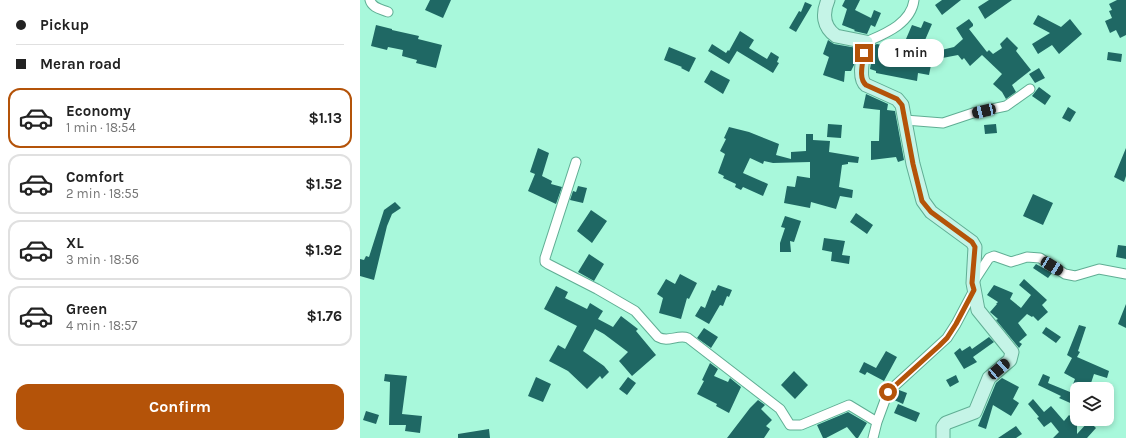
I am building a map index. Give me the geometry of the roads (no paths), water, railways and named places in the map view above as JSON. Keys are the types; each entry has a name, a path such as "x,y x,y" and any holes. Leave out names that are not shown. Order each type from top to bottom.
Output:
{"street":[{"path":"370,0 374,7 388,12"},
{"path":"828,0 823,12 825,23 832,34 866,42 893,30 909,13 914,0"},
{"path":"866,42 861,76 863,83 897,99 902,105 913,164 922,201 931,212 972,242 975,247 973,286 978,310 1012,352 1010,360 989,378 975,412 946,423 943,427 943,438"},
{"path":"905,120 943,123 1006,106 1030,89"},
{"path":"576,162 545,262 635,311 658,338 662,340 684,336 688,338 780,410 790,425 801,425 849,405 877,422"},
{"path":"873,438 888,392 947,338 956,324 973,286 989,258 994,256 1011,262 1027,257 1040,258 1065,274 1075,276 1099,269 1126,274"}]}
